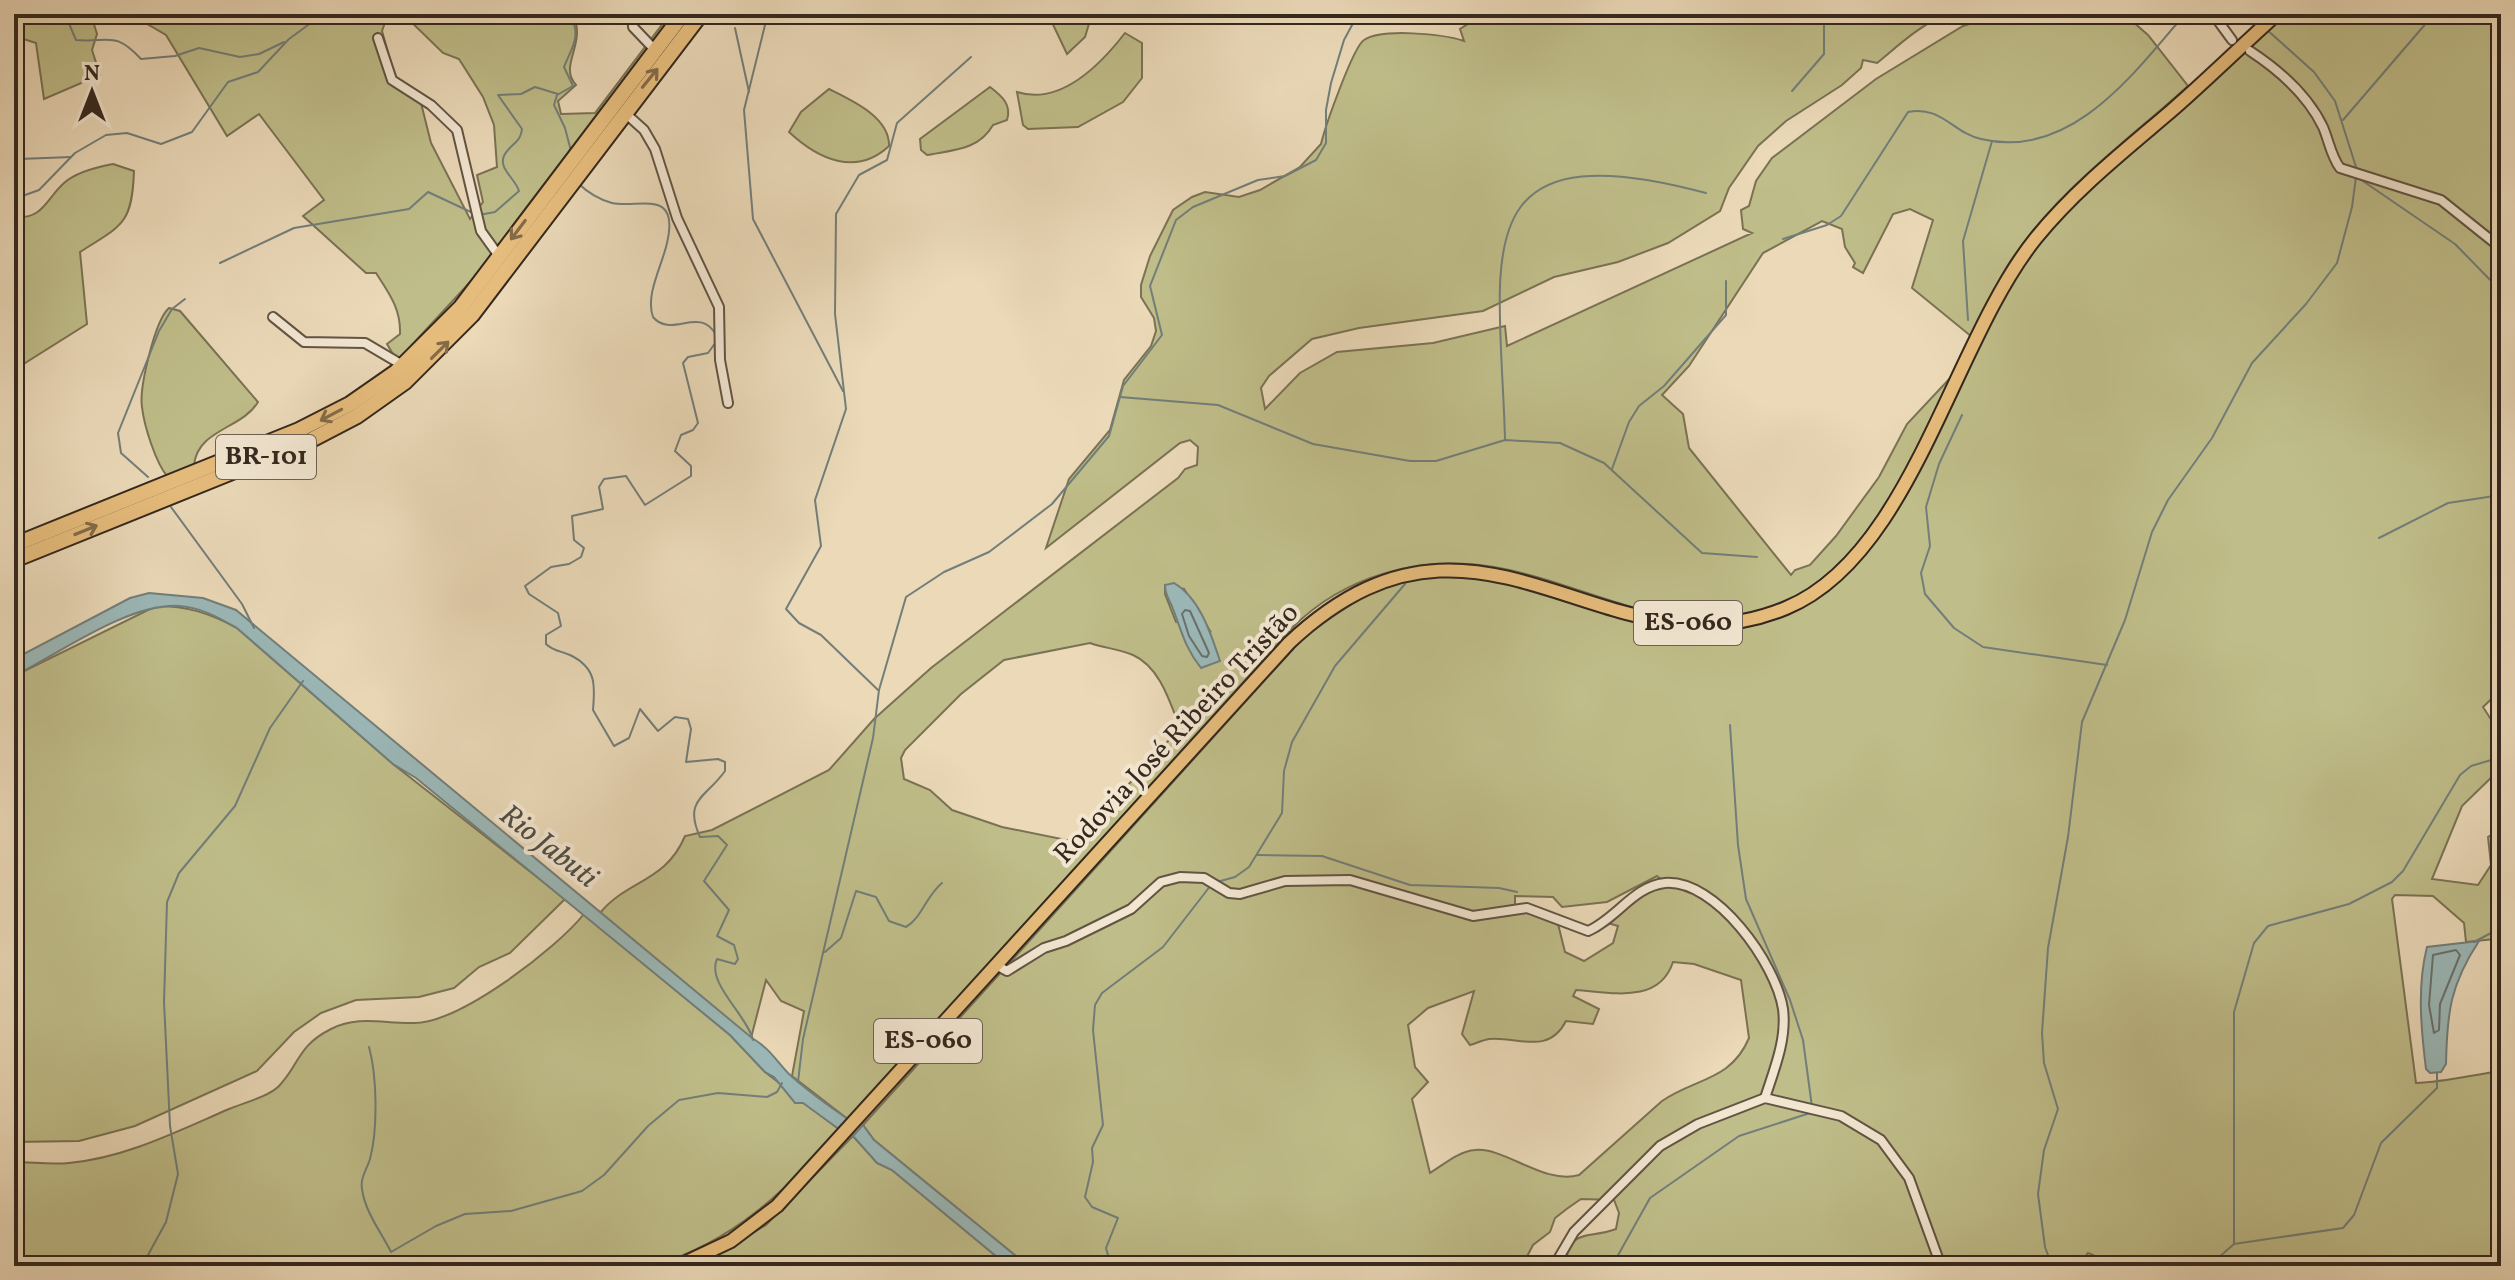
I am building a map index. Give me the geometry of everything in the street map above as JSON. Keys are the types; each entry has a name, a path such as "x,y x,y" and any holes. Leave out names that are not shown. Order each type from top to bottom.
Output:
{"highway":[{"name":"BR-101","path":"14,560 305,442 374,405 419,370 460,329 683,14"},
{"name":"BR-101","path":"580,158 624,111 701,14"},
{"name":"BR-101","path":"14,545 308,426 358,399 404,366 449,321 569,173"}],"main road":[{"name":"Rodovia José Ribeiro Tristão","path":"678,1266 731,1241 777,1206 1289,643 1327,610 1373,584 1422,571 1474,571 1630,612 1705,623 1741,621 1779,611 1824,588 1856,559 1887,516 1992,306 2036,238 2096,175 2277,14"}],"street":[{"path":"633,14 633,27 655,50"},
{"path":"2213,14 2232,40"},
{"path":"378,38 392,80 431,105 457,130 481,231 499,256"},
{"path":"2250,51 2282,75 2313,109 2338,165 2362,176 2441,200 2501,248"},
{"path":"624,111 644,130 655,149 677,218 719,307 720,360 728,403"},
{"path":"273,317 304,342 365,343 404,366"},
{"path":"996,965 1011,970 1044,948 1066,941 1133,907 1161,882 1180,877 1204,878 1229,893 1240,894 1285,881 1350,880 1477,916 1527,908 1588,931 1648,888 1675,883 1706,894 1730,916 1758,954 1779,997 1783,1032 1765,1098"},
{"path":"1554,1266 1574,1232 1660,1146 1698,1124 1765,1098 1841,1116 1881,1140 1909,1178 1941,1266"}],"shaded area":[{"path":"14,14 112,14 92,18 97,34 92,50 100,75 44,99 36,43 14,36"},
{"path":"130,14 388,14 382,31 398,88 421,103 431,143 470,219 483,202 477,175 497,167 494,125 483,97 459,59 443,53 403,14 542,14 548,20 558,14 573,14 577,35 570,70 576,85 558,101 561,114 595,113 670,14 680,14 484,267 397,361 387,344 400,334 390,294 376,273 366,273 303,216 324,200 259,114 227,136 166,35"},
{"path":"1048,14 1092,14 1085,37 1067,54"},
{"path":"1484,14 1946,14 1918,30 1877,63 1863,60 1861,68 1842,85 1786,121 1758,146 1729,188 1720,211 1668,243 1618,262 1554,277 1483,311 1359,328 1312,339 1269,376 1261,388 1265,409 1300,373 1337,352 1433,343 1505,326 1507,346 1752,233 1743,229 1741,210 1749,206 1756,181 1772,158 1876,79 1963,26 2001,14 2124,14 2148,35 2188,86 2069,191 2026,239 2008,265 1972,337 1912,288 1933,220 1910,209 1893,214 1863,273 1853,267 1855,263 1845,247 1842,229 1822,221 1763,253 1689,366 1662,395 1683,414 1689,448 1791,575 1795,570 1810,565 1836,536 1879,477 1907,424 1953,375 1904,473 1875,521 1842,563 1825,579 1787,601 1730,620 1669,616 1523,573 1466,564 1412,567 1385,573 1336,594 1292,628 849,1120 792,1076 804,1011 781,1001 766,980 751,1038 600,913 668,863 685,836 712,830 829,770 874,719 931,668 1178,478 1185,469 1197,465 1198,447 1190,440 1180,443 1046,548 1069,479 1110,430 1124,380 1151,346 1156,331 1154,318 1141,297 1141,285 1150,256 1173,210 1205,192 1239,197 1260,190 1300,167 1321,144 1333,105 1364,40 1398,33 1428,34 1464,41 1460,29","holes":["1165,585 1184,589 1210,631 1176,622 1165,594","1090,643 1133,655 1150,668 1163,686 1180,728 1076,842 1002,827 952,810 930,790 904,779 901,758 905,750 961,694 1004,660"]},
{"path":"2284,14 2501,14 2501,690 2483,707 2501,735 2501,768 2462,806 2432,879 2478,885 2491,865 2488,837 2501,829 2501,932 2495,939 2466,942 2464,923 2433,896 2395,895 2392,899 2416,1083 2501,1071 2501,1266 2119,1266 2088,1253 2078,1266 1564,1266 1567,1253 1576,1240 1616,1229 1619,1213 1614,1200 1581,1199 1555,1218 1550,1232 1533,1245 1522,1266 1028,1266 874,1140 863,1125 1303,638 1363,598 1413,579 1432,576 1477,577 1650,623 1693,629 1737,628 1781,617 1828,590 1855,565 1887,522 2016,272 2062,214","holes":["1657,876 1668,885 1641,891 1604,922 1618,926 1613,943 1584,961 1565,952 1558,924 1536,912 1515,909 1515,896 1553,897 1562,907 1607,902","1673,962 1694,964 1741,980 1749,1038 1732,1063 1662,1101 1579,1175 1552,1175 1499,1154 1475,1150 1457,1156 1430,1173 1412,1099 1428,1082 1415,1067 1408,1025 1428,1008 1474,991 1462,1034 1470,1045 1489,1039 1541,1041 1559,1032 1566,1021 1593,1024 1599,1009 1573,996 1576,990 1618,993 1645,990 1657,985"]},
{"path":"1125,33 1142,43 1142,78 1123,102 1078,127 1028,129 1023,125 1017,92 1033,95 1064,88 1092,69"},
{"path":"990,87 1007,105 1007,120 993,125 980,140 964,148 927,155 921,150 920,139"},
{"path":"829,89 858,104 876,118 888,136 889,146 864,161 838,161 812,150 789,132 801,112"},
{"path":"113,164 134,171 131,203 115,229 80,252 87,324 14,370 14,217 38,212 74,176"},
{"path":"169,308 180,311 258,402 242,418 203,444 194,465 167,476 148,434 142,398 158,326"},
{"path":"156,606 198,611 237,628 393,764 565,899 510,953 479,967 454,988 419,997 356,1000 321,1013 294,1032 257,1071 135,1126 79,1141 14,1142 14,676"},
{"path":"584,914 730,1035 765,1072 840,1130 778,1194 734,1228 683,1256 653,1266 14,1266 14,1162 62,1164 110,1156 262,1097 279,1086 305,1049 320,1035 352,1022 414,1023 456,1011 481,998 530,964"},
{"path":"853,1136 877,1163 892,1170 1008,1266 698,1266 766,1225"}],"water":[{"path":"1174,583 1198,607 1220,661 1201,668 1191,654 1166,592 1165,585"},
{"path":"149,593 203,598 236,610 763,1046 803,1086 849,1120 840,1130 803,1103 795,1103 774,1077 765,1072 730,1035 416,778 393,764 237,628 223,620 179,606 138,612 95,631 14,676 14,659 130,598"},
{"path":"2479,941 2462,972 2452,1000 2446,1064 2441,1072 2430,1073 2426,1069 2421,1008 2427,947"},
{"path":"863,1125 874,1140 1028,1266 1008,1266 892,1170 877,1163 853,1136"}],"waterway":[{"path":"65,14 76,40 117,41 141,59 175,56 199,48 240,57 259,54 284,42"},
{"path":"289,39 323,14"},
{"path":"539,14 554,22 561,14"},
{"path":"568,14 576,34 564,67 573,86 557,95 554,105 571,151"},
{"path":"775,14 765,25 744,110 753,219 843,391"},
{"path":"798,1082 803,1039 873,738 879,690 906,597 944,572 989,552 1052,504 1109,436 1123,386 1162,335 1150,286 1176,220 1193,207 1258,180 1285,176 1316,160 1326,143 1326,110 1331,83 1344,40 1358,14"},
{"path":"1792,91 1824,54 1824,14"},
{"path":"1783,239 1827,225 1841,216 1908,112 1929,112 1981,139 2014,142 2044,137 2072,124 2098,106 2145,61 2185,14"},
{"path":"2253,14 2259,21"},
{"path":"2343,120 2434,14"},
{"path":"735,28 749,92"},
{"path":"2266,29 2314,72 2335,101 2357,170"},
{"path":"14,199 39,190 75,153 106,135 127,133 161,144 192,132 228,82 258,72 288,40"},
{"path":"878,690 821,635 799,623 786,609 821,546 815,500 846,409 835,314 836,214 859,175 887,160 897,123 971,57"},
{"path":"479,215 495,212 519,191 503,161 522,129 498,95 521,94 535,87 558,94"},
{"path":"1968,320 1963,241 1992,141"},
{"path":"14,149 19,159 71,157"},
{"path":"1505,439 1500,315 1502,264 1511,223 1533,194 1570,178 1627,177 1706,193"},
{"path":"2052,1266 2045,1247 2038,1194 2044,1150 2058,1109 2044,1063 2042,1033 2048,948 2068,837 2082,722 2125,620 2152,532 2168,500 2212,438 2252,363 2306,304 2337,263 2352,207 2356,177"},
{"path":"2357,177 2455,244 2501,291"},
{"path":"579,184 612,203 662,207 668,214 669,225 651,299 653,317 668,325 702,323 716,335"},
{"path":"220,263 294,228 409,209 428,192 473,213"},
{"path":"1612,469 1629,422 1639,406 1664,386 1726,315 1726,281"},
{"path":"148,477 121,453 118,433 159,331 172,309 185,299"},
{"path":"716,342 708,353 688,357 683,363 698,423 693,430 681,435 675,451 691,466 691,476 645,505 626,476 604,479 599,487 603,509 572,516 574,540 584,548 581,557 569,564 551,567 525,586 529,594 558,613 561,626 546,635 546,644 579,660 590,672 594,685 593,710 614,746 629,738 640,709 658,731 675,717 688,719 691,729 686,762 718,759 725,762 725,771 695,807 695,824 700,837 718,836 727,845 704,881 729,910 717,936 734,945 738,959 735,964 717,959 715,968 722,989 753,1040"},
{"path":"1120,397 1218,405 1313,444 1410,461 1436,461 1505,440 1560,443 1604,463 1702,553 1757,557"},
{"path":"1962,415 1939,464 1926,507 1930,546 1921,573 1925,594 1954,628 1983,647 2107,665"},
{"path":"2379,538 2448,503 2501,495"},
{"path":"171,507 242,604 254,628"},
{"path":"1217,882 1235,877 1249,867 1282,813 1284,771 1292,742 1335,666 1405,584"},
{"path":"142,1266 166,1222 178,1174 170,1126 164,1002 167,902 179,873 235,806 270,728 303,681"},
{"path":"1730,725 1738,845 1746,899 1790,1000 1803,1040 1812,1107"},
{"path":"2234,1244 2234,1012 2254,943 2268,926 2349,904 2392,882 2403,871 2460,775 2471,766 2498,758"},
{"path":"2474,942 2493,932 2495,869 2501,848"},
{"path":"1257,855 1322,856 1410,885 1499,888 1517,892"},
{"path":"825,952 841,938 856,891 876,897 889,921 906,927 916,919 942,883"},
{"path":"1111,1266 1106,1248 1118,1218 1092,1207 1085,1197 1093,1162 1092,1148 1103,1125 1093,1030 1095,1005 1102,993 1163,947 1211,885"},
{"path":"369,1047 376,1103 373,1147 362,1189 370,1214 391,1252 436,1226 465,1214 511,1211 582,1191 604,1175 648,1126 679,1100 718,1093 767,1097 777,1092 782,1083"},
{"path":"2209,1266 2234,1244 2343,1228 2354,1215 2381,1143 2437,1088 2437,1073"},
{"path":"1612,1266 1650,1198 1739,1136 1810,1113"}],"water label":[{"name":"Rio Jabuti","path":"548,847"}]}
